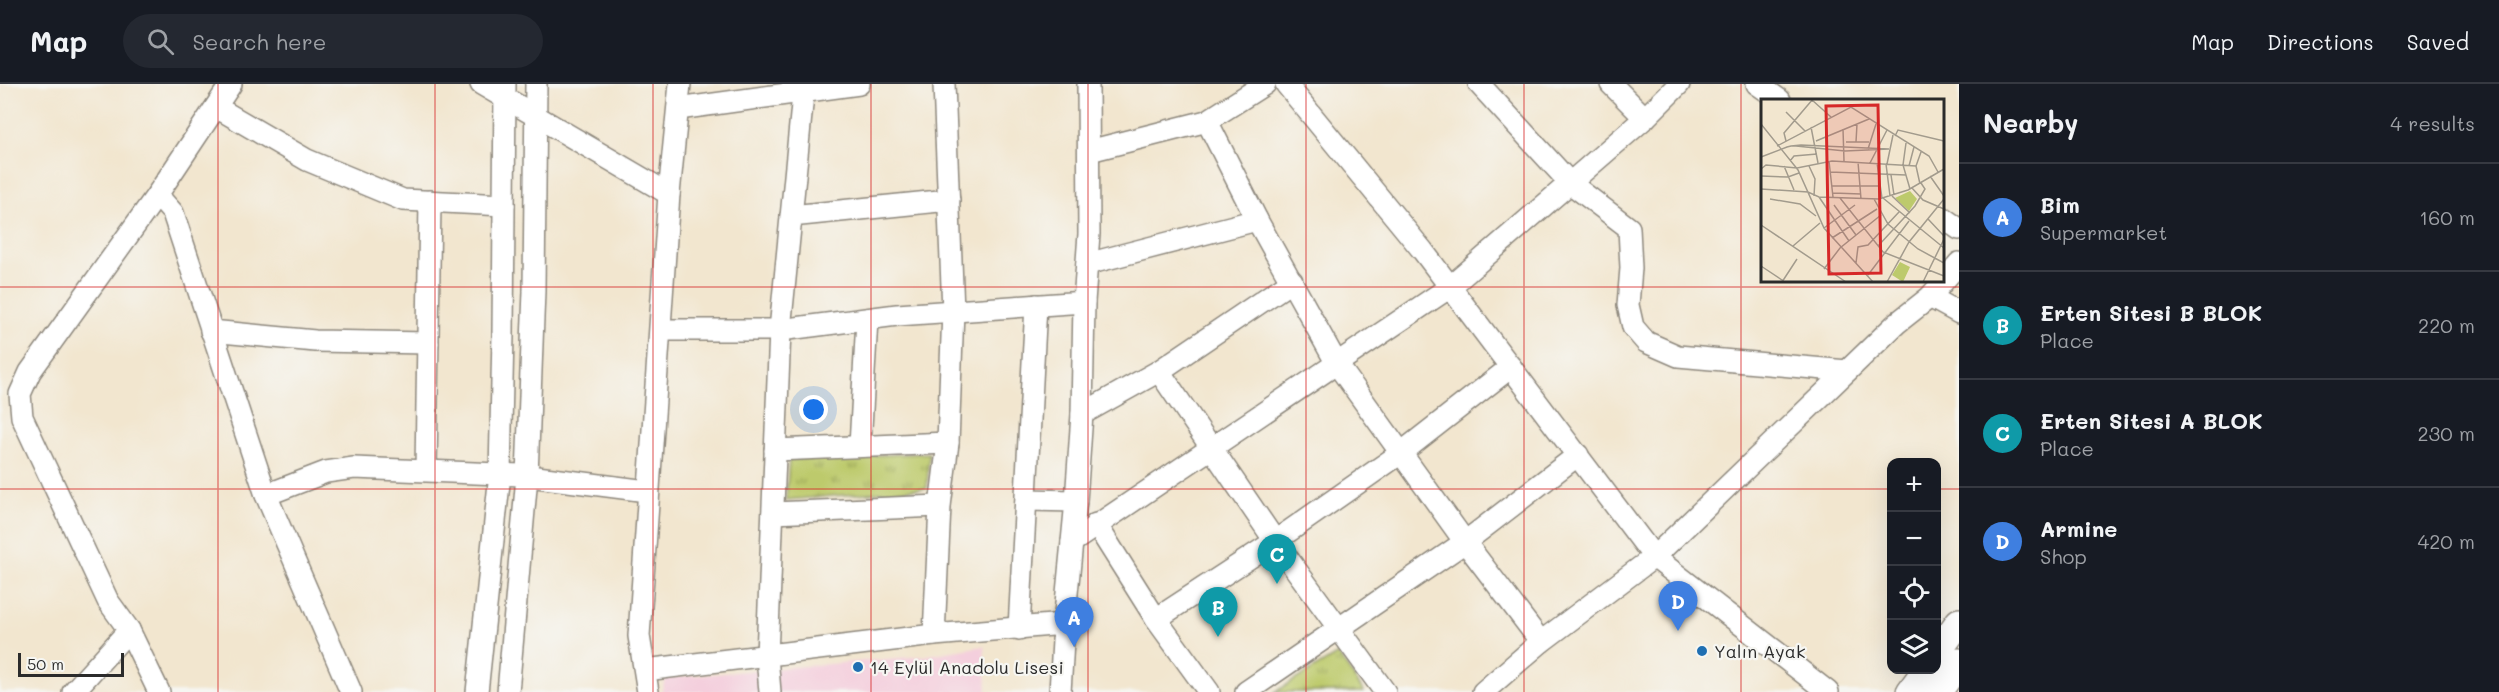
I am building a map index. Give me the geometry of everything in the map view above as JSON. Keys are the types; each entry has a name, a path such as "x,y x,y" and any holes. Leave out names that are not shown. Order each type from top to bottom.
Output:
{"main road":[{"path":"1941,647 1959,622"},
{"path":"1938,692 1959,662"},
{"path":"1910,692 1923,674"}],"street":[{"path":"159,692 129,630 108,601 27,428 22,417 20,394 30,372 157,195 231,84"},
{"path":"481,84 505,91 537,117 669,194"},
{"path":"508,692 527,476 534,291 536,84"},
{"path":"648,692 639,636 647,491 661,330 669,194 680,84"},
{"path":"678,110 804,88 859,84"},
{"path":"934,635 940,506 948,443 953,311 944,84"},
{"path":"1060,692 1082,414 1087,264 1088,84"},
{"path":"1089,151 1207,121 1265,84"},
{"path":"1286,84 1450,287 1654,557 1828,692"},
{"path":"1479,84 1570,183 1629,228 1632,268 1628,305 1633,327 1646,342 1678,356 1846,370"},
{"path":"1611,84 1644,118"},
{"path":"1072,542 1450,287 1644,118 1679,84"},
{"path":"1757,84 1779,99"},
{"path":"770,692 767,656 780,330 804,88"},
{"path":"477,692 500,474 505,91"},
{"path":"216,107 307,160 403,200 504,205"},
{"path":"1207,121 1257,220 1336,364 1465,542 1541,642"},
{"path":"157,195 173,213 266,495 351,692"},
{"path":"791,216 949,200"},
{"path":"426,470 430,201"},
{"path":"1944,218 1959,229"},
{"path":"1087,264 1257,220"},
{"path":"1944,281 1959,263"},
{"path":"1082,414 1159,372 1292,281"},
{"path":"1483,692 1541,642 1654,557 1846,370 1897,323 1930,297 1943,282"},
{"path":"1930,297 1959,313"},
{"path":"661,330 780,330 953,311 1084,302"},
{"path":"1019,629 1036,305"},
{"path":"860,446 867,319"},
{"path":"211,331 315,341 428,343"},
{"path":"1156,619 1275,541 1401,453 1511,367"},
{"path":"1159,372 1213,447 1275,541 1385,692"},
{"path":"776,450 948,443"},
{"path":"1246,692 1465,542 1578,455"},
{"path":"266,495 336,470 354,468 527,476 647,491"},
{"path":"1027,500 1076,501"},
{"path":"773,513 940,506"},
{"path":"1096,524 1156,619 1209,692"},
{"path":"645,670 934,635 1064,624"},
{"path":"73,692 129,630"}],"shaded area":[{"name":"14 Eylül Anadolu Lisesi","path":"984,646 987,692 661,692 666,678 923,656"}],"green space":[{"path":"929,453 927,488 786,500 789,459"},
{"path":"1338,654 1364,692 1275,692"}],"place":[{"name":"Erten Sitesi A BLOK","path":"1277,584"},
{"name":"Armine","path":"1678,631"},
{"name":"Erten Sitesi B BLOK","path":"1218,637"},
{"name":"Bim","path":"1074,647"},
{"name":"Yalın Ayak","path":"1702,651"},
{"name":"14 Eylül Anadolu Lisesi","path":"858,667"}]}
